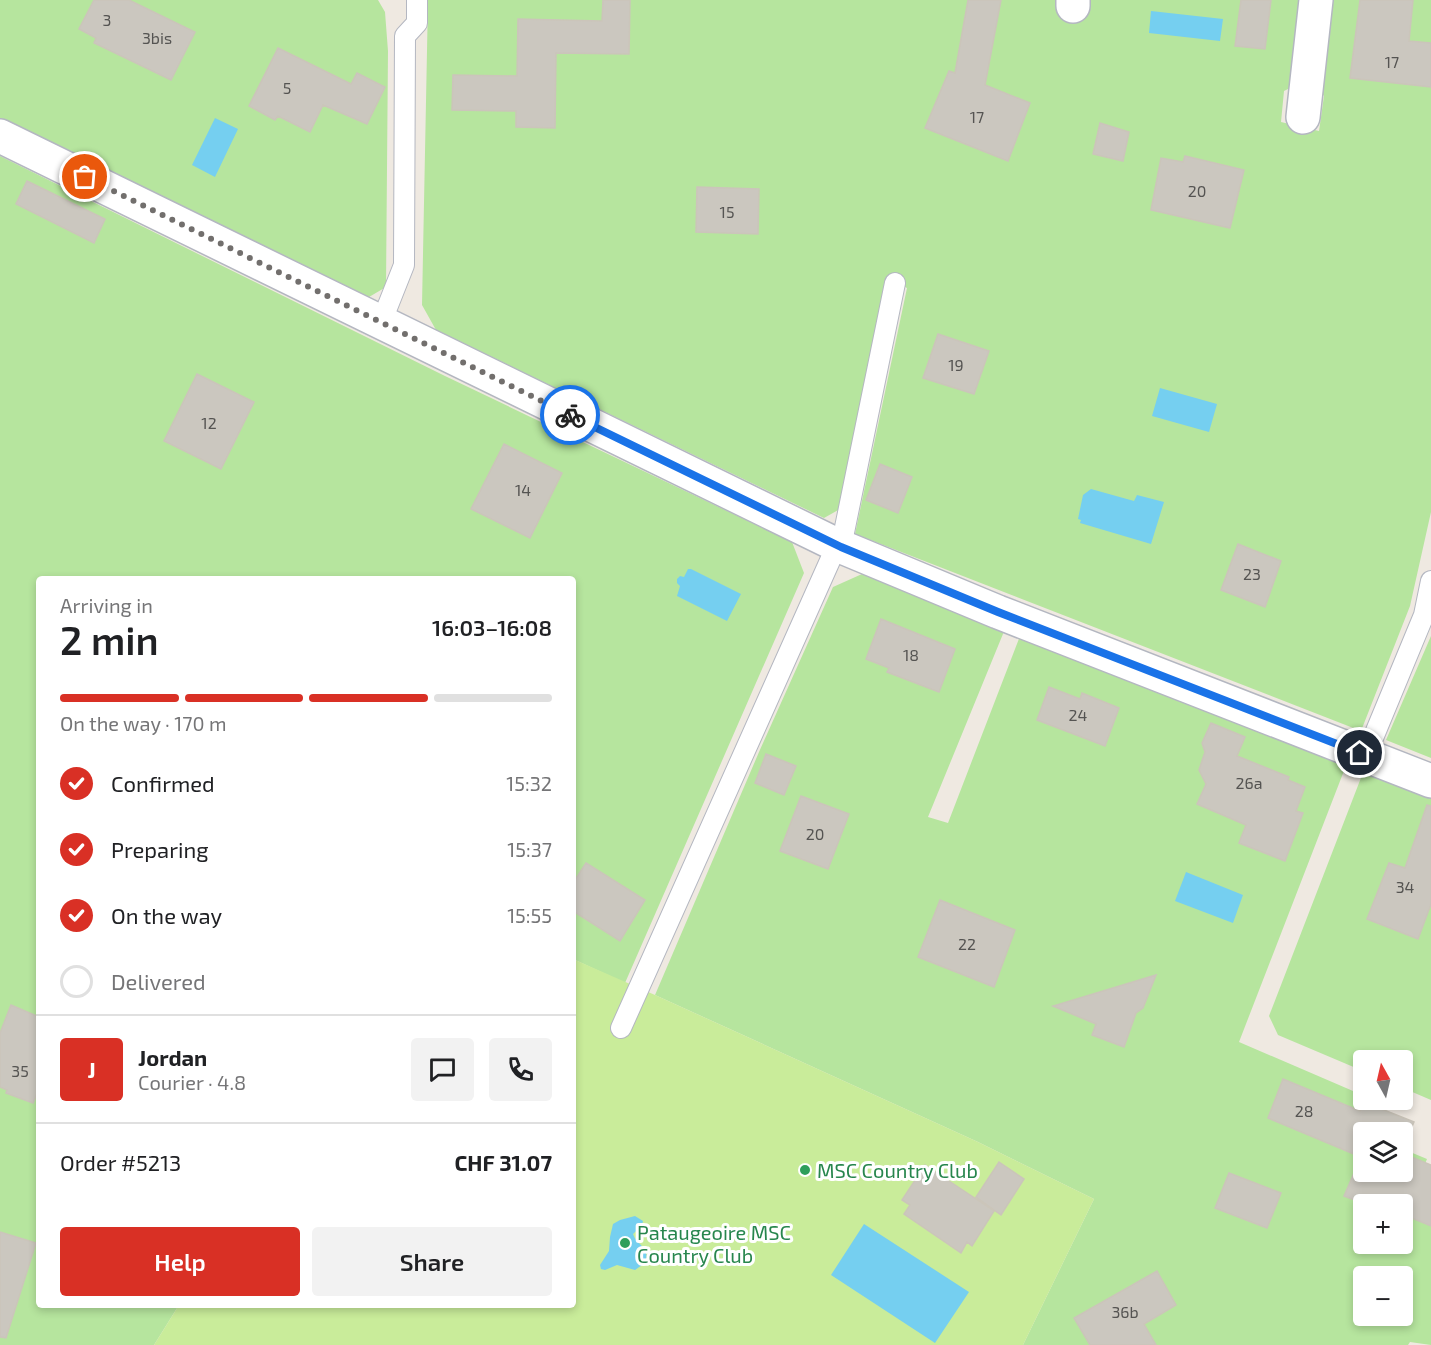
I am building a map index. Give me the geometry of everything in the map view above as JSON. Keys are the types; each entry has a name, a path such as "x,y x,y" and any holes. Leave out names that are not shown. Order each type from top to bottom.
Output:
{"street":[{"path":"1304,117 1316,0"},
{"path":"0,136 839,546 1007,616 1431,781"}],"lane":[{"path":"381,323 404,265 405,36 417,23 417,0"},
{"path":"621,1028 839,546 895,283"},
{"path":"1366,755 1424,615 1431,581"}],"green space":[{"path":"0,0 378,0 385,12 388,51 386,287 369,297 0,118"},
{"path":"428,0 1302,0 1292,87 1284,91 1281,122 1319,131 1324,96 1319,89 1328,0 1431,0 1431,512 1410,606 1361,731 855,534 907,288 886,277 840,509 824,518 436,330 422,305"},
{"path":"0,156 445,376 792,542 804,573 625,983 576,960 576,576 36,576 36,1308 177,1308 154,1345 0,1345"},
{"path":"862,574 1005,629 928,817 948,823 1020,636 1347,763 1239,1042 1353,1091 1354,1110 1347,1126 1353,1129 1353,1182 1413,1182 1413,1153 1427,1159 1412,1194 1353,1194 1353,1254 1413,1254 1413,1218 1431,1226 1431,1345 1410,1342 1408,1345 1023,1345 1094,1199 978,1142 655,995 759,752 833,587"},
{"path":"1431,636 1431,758 1386,740"},
{"path":"1364,770 1431,796 1431,1100 1413,1092 1413,1050 1353,1050 1353,1067 1278,1035 1269,1016"},
{"name":"MSC Country Club","path":"576,960 978,1142 1094,1199 1023,1345 154,1345 177,1308 576,1308"}],"water":[{"path":"1151,11 1223,19 1220,41 1149,33"},
{"path":"215,118 238,129 215,177 192,165"},
{"path":"1160,388 1217,404 1209,432 1152,416"},
{"path":"1091,489 1134,501 1137,495 1164,502 1151,544 1080,523 1081,520 1078,519 1083,495"},
{"path":"688,569 741,594 727,621 677,596 680,586 677,579 680,576 684,577"},
{"path":"1186,872 1243,895 1233,923 1175,901"},
{"name":"Pataugeoire MSC Country Club","path":"635,1216 643,1221 633,1234 645,1250 645,1263 635,1270 617,1265 605,1270 601,1269 600,1265 609,1251 613,1224"},
{"path":"864,1224 969,1292 935,1343 831,1275"}],"building":[{"path":"94,0 129,0 195,32 171,80 94,43 96,38 79,29"},
{"path":"603,0 630,0 629,54 556,53 555,128 516,127 516,111 452,110 453,75 517,76 518,19 602,21"},
{"path":"968,0 1001,0 985,85 1030,103 1008,161 925,128 949,71 955,73"},
{"path":"1241,0 1271,0 1265,49 1235,46"},
{"path":"1360,0 1413,0 1409,41 1431,43 1431,87 1350,78"},
{"path":"278,48 351,84 357,73 385,87 367,124 323,105 310,132 278,116 275,120 249,106"},
{"path":"1100,123 1129,132 1123,161 1093,154"},
{"path":"1185,156 1244,170 1230,228 1151,210 1161,158 1183,162"},
{"path":"27,181 105,219 94,243 16,204"},
{"path":"697,187 759,189 758,234 696,232"},
{"path":"938,334 989,351 974,394 923,378"},
{"path":"197,374 254,402 221,469 164,441"},
{"path":"504,444 562,473 530,538 471,509"},
{"path":"880,464 912,477 898,513 866,500"},
{"path":"1238,544 1281,561 1265,607 1221,590"},
{"path":"881,619 955,649 939,692 887,672 889,668 866,659"},
{"path":"1049,687 1080,699 1082,693 1119,708 1105,746 1037,720"},
{"path":"1211,723 1245,737 1237,756 1289,777 1288,780 1305,787 1296,811 1303,813 1285,861 1239,843 1246,825 1197,804 1206,784 1199,770 1205,752 1202,743"},
{"path":"766,754 796,766 784,795 755,783"},
{"path":"801,796 849,814 828,869 780,851"},
{"path":"1427,805 1431,806 1431,904 1418,939 1367,919 1389,863 1405,868"},
{"path":"586,863 645,900 620,941 576,913 576,878"},
{"path":"940,900 1015,930 994,987 918,957"},
{"path":"1156,975 1143,1008 1136,1013 1124,1047 1092,1035 1096,1024 1053,1006"},
{"path":"11,1005 36,1016 36,1096 33,1103 6,1093 7,1090 0,1087 0,1033"},
{"path":"1283,1079 1353,1110 1384,1110 1414,1122 1413,1124 1413,1122 1353,1122 1353,1154 1268,1118"},
{"path":"1413,1158 1431,1165 1431,1226 1413,1219 1413,1194 1353,1194 1353,1199 1344,1196 1353,1175 1353,1182 1413,1182"},
{"path":"999,1162 1024,1179 1001,1215 976,1197"},
{"path":"925,1165 994,1211 972,1246 967,1242 961,1253 904,1214 910,1205 902,1200"},
{"path":"1229,1173 1281,1193 1267,1228 1215,1208"},
{"path":"0,1232 36,1243 6,1338 0,1337"},
{"path":"1157,1271 1176,1305 1144,1324 1156,1345 1090,1345 1074,1318"}],"way so far":[{"path":"85,177 570,415"}],"place":[{"name":"MSC Country Club","path":"805,1170"},
{"name":"Pataugeoire MSC Country Club","path":"625,1243"}],"route":[{"path":"570,415 841,547 998,612 1360,753"}]}
